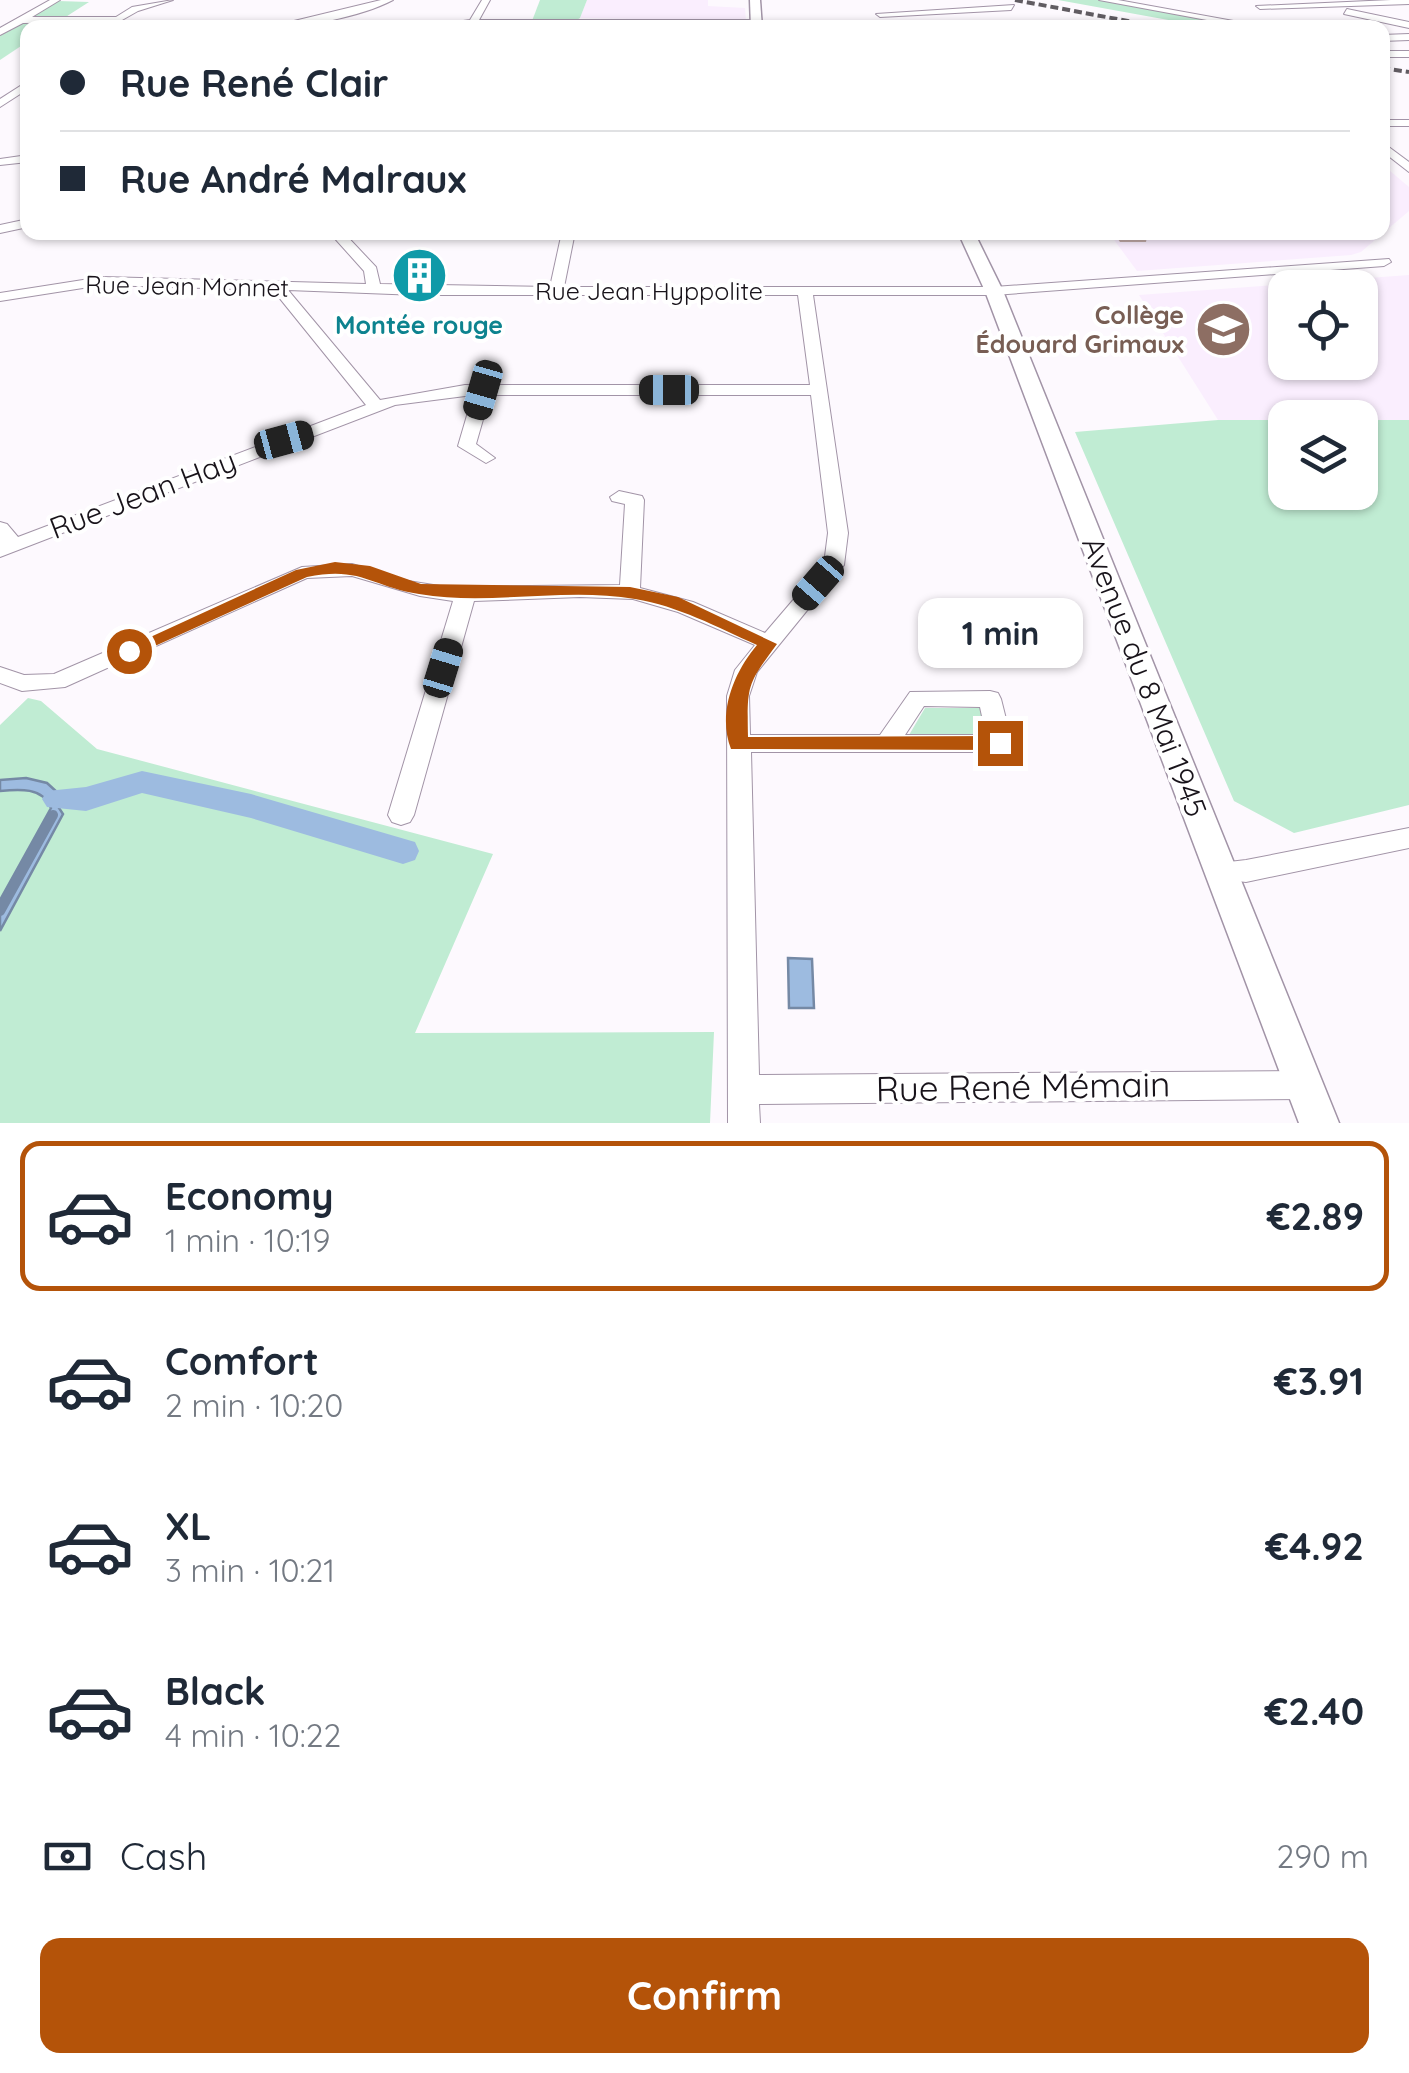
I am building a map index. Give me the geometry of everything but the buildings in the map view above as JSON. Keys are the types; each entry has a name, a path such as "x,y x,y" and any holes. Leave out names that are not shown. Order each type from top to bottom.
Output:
{"street":[{"path":"0,32 56,0"},
{"path":"19,20 115,19 170,0"},
{"path":"309,20 389,0"},
{"path":"874,0 882,20"},
{"path":"1104,0 1228,20"},
{"path":"1257,3 1409,2"},
{"path":"1315,5 1386,20"},
{"path":"880,14 1011,7"},
{"path":"0,104 20,90"},
{"path":"0,94 20,94"},
{"path":"1390,152 1409,168"},
{"path":"1394,155 1409,156"},
{"path":"343,240 371,270 374,288"},
{"path":"556,290 566,240"},
{"name":"Avenue du 8 Mai 1945","path":"970,240 994,292 1319,1123"},
{"name":"Rue Jean Hyppolite","path":"374,288 994,292 1384,262"},
{"name":"Rue Jean Monnet","path":"0,297 102,281 374,288"},
{"path":"279,288 376,406"},
{"path":"744,1123 738,744 742,682 746,670 834,565 838,533 805,291"},
{"path":"483,390 467,446 486,458"},
{"name":"Rue Jean Hay","path":"7,548 392,400 483,390 818,390"},
{"path":"618,497 635,500 630,592"},
{"path":"0,528 7,548"},
{"path":"0,676 22,683 57,682 302,573 335,566 364,570 419,590 630,592 672,601 768,644"},
{"path":"402,815 466,593"},
{"path":"738,744 888,742"},
{"path":"1221,872 1409,838"},
{"name":"Rue René Mémain","path":"742,1090 1304,1084"}],"shaded area":[{"path":"587,0 708,0 708,6 745,8 746,20 691,20 580,18"},
{"path":"1390,171 1409,187 1409,211 1390,227"},
{"path":"1114,240 1375,240 1351,255 1137,271"},
{"name":"Collège Édouard Grimaux","path":"1409,275 1409,420 1378,420 1378,400 1268,400 1268,420 1218,420 1139,295 1268,285 1268,380 1378,380 1378,277"}],"green space":[{"path":"540,0 587,0 577,20 532,20"},
{"path":"1058,0 1104,0 1215,20 1168,20"},
{"path":"58,1 89,2 61,20 27,20"},
{"path":"20,24 20,47 0,60 0,36"},
{"path":"1218,420 1268,420 1268,510 1378,510 1378,420 1409,420 1409,805 1294,833 1234,801 1075,432"},
{"path":"28,698 41,701 97,749 493,854 415,1033 714,1032 710,1123 0,1123 0,725"},
{"path":"925,708 982,708 988,735 909,735"}],"water":[{"path":"26,778 47,783 58,793 57,805 63,814 0,931 0,900 51,808 36,793 0,791 0,780"},
{"path":"788,958 812,959 814,1008 789,1008"}],"waterway":[{"path":"58,799 86,799 142,782 251,806 403,851"},
{"path":"0,911 53,815"}],"railway":[{"path":"1015,0 1122,20"},
{"path":"1390,69 1409,72"}],"place":[{"name":"Montée rouge","path":"419,276"},
{"name":"Collège Édouard Grimaux","path":"1223,329"}],"route":[{"path":"129,651 302,573 335,566 364,570 419,590 630,592 672,601 768,644 746,670 738,696 738,744 1000,743"}]}
